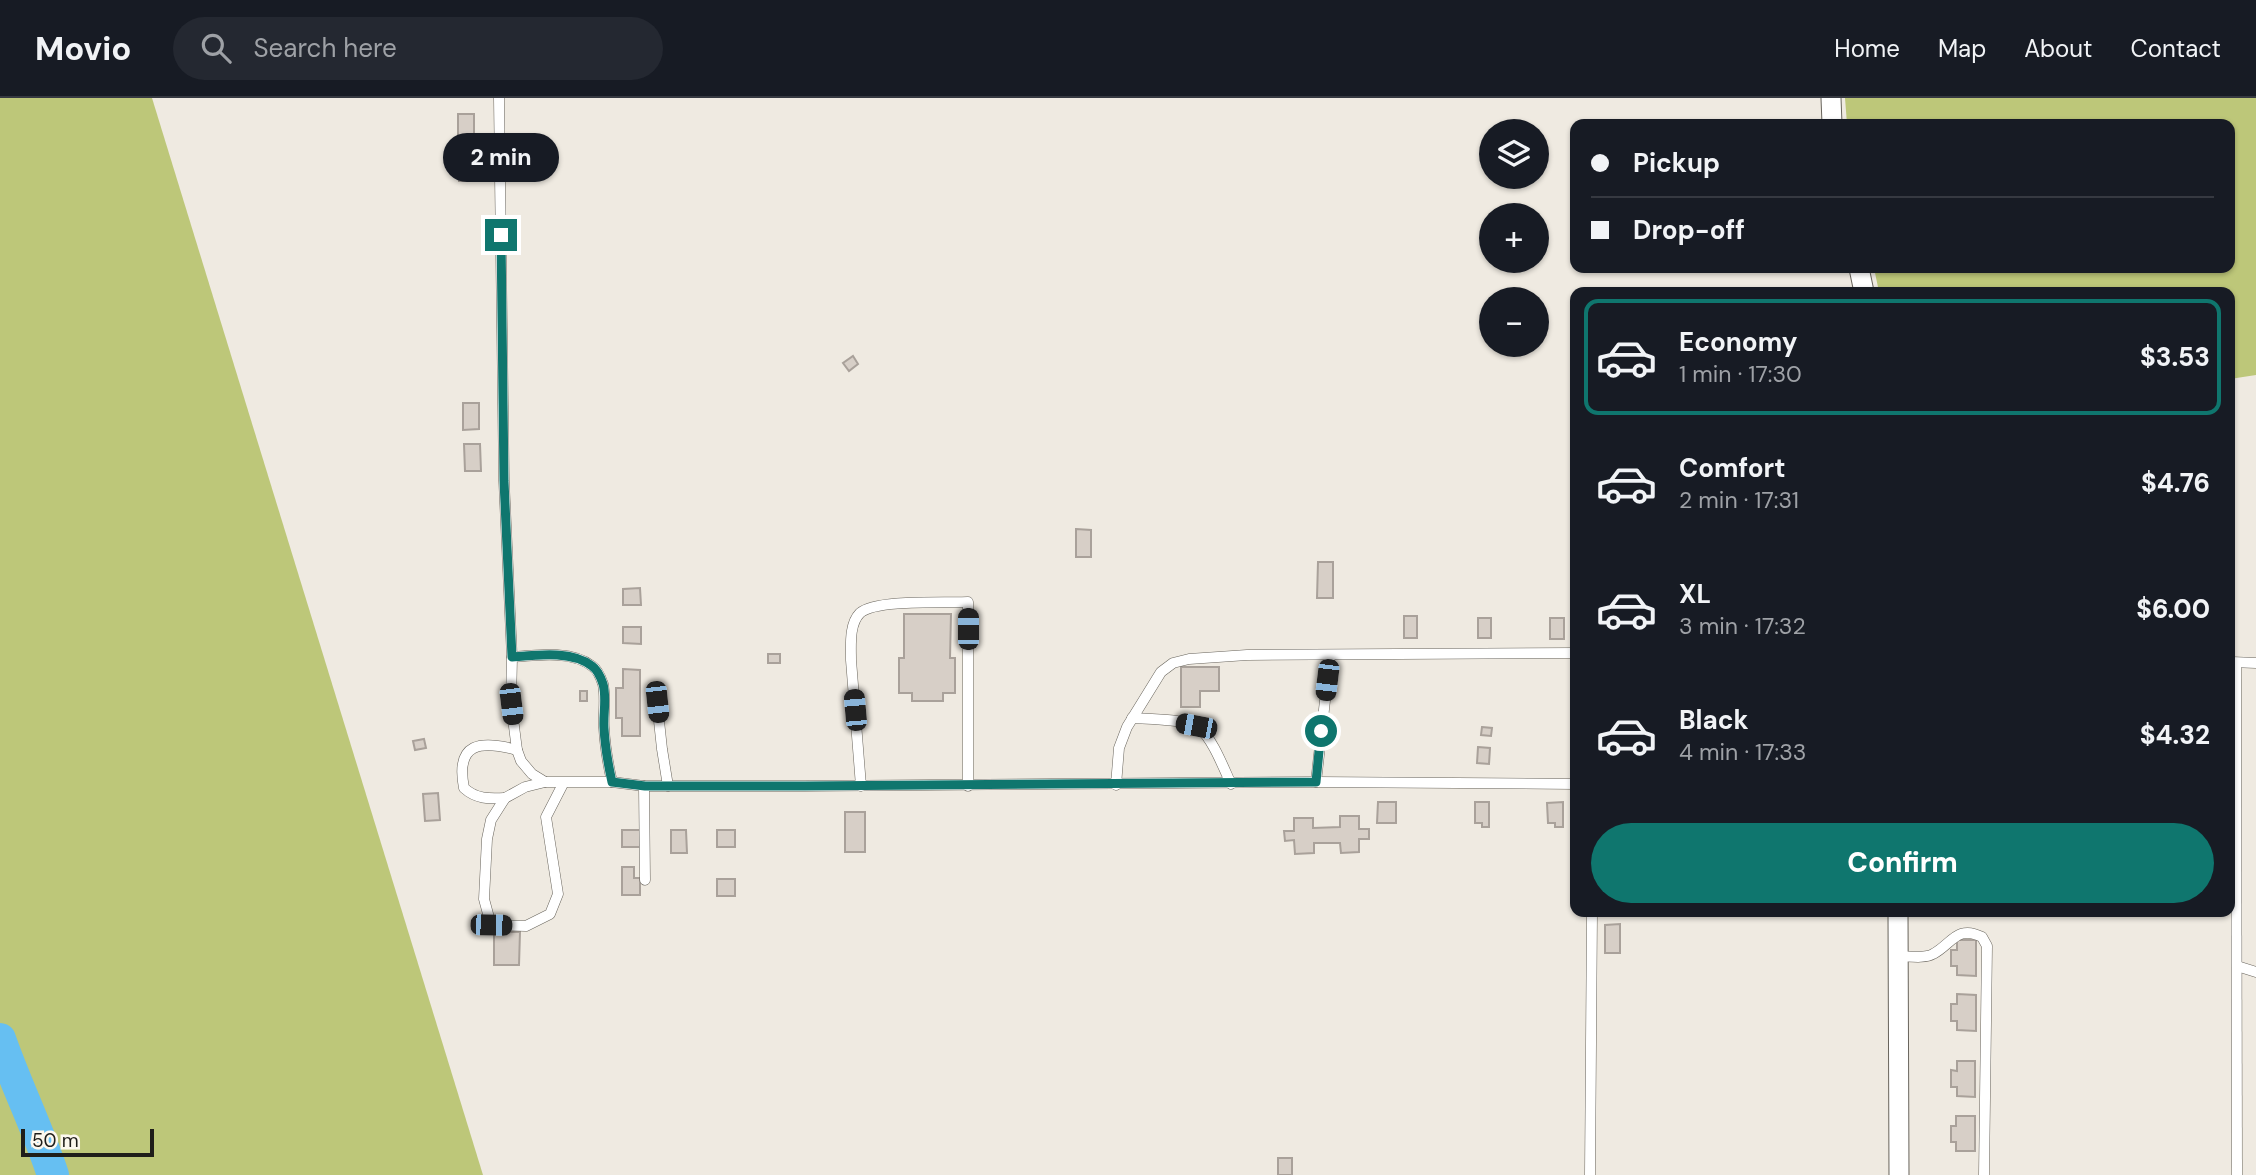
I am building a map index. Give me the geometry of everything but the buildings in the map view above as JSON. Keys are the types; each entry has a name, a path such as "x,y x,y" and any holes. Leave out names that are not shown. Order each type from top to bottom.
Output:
{"street":[{"path":"1830,98 1832,119"},
{"path":"1898,917 1899,1175"}],"lane":[{"path":"499,98 504,481 512,657 511,704 521,761 545,782"},
{"path":"861,786 850,660 850,641 855,621 862,611 874,606 968,602 968,786"},
{"path":"1116,785 1119,748 1132,718 1161,672 1172,663 1189,659 1247,655 1570,653"},
{"path":"1316,782 1330,655"},
{"path":"512,657 569,657 594,667 604,687 605,738 612,782"},
{"path":"2235,662 2256,663"},
{"path":"657,702 668,786"},
{"path":"1132,718 1196,726 1206,735 1231,784"},
{"path":"517,750 495,744 473,748 461,766 464,788 469,793 488,799 505,798 525,787 545,782 612,782 645,786 1316,782 1570,784"},
{"path":"505,798 491,820 487,839 484,899 491,925 526,926 550,914 558,894 546,817 564,782"},
{"path":"645,786 645,880"},
{"path":"2235,814 2237,1175"},
{"path":"1590,1175 1592,917"},
{"path":"1898,956 1932,955 1950,939 1968,932 1982,937 1987,946 1984,1175"},
{"path":"2237,966 2256,972"}],"green space":[{"path":"0,98 152,98 483,1175 0,1175"},
{"path":"1845,98 2256,98 2256,375 2235,378 2235,287 1878,287 1875,273 2235,273 2235,119 1847,119"}],"waterway":[{"path":"0,1039 53,1175"}],"route":[{"path":"501,235 504,481 512,657 569,657 594,667 604,687 604,727 612,782 645,786 805,786 1316,782 1321,731"}]}
